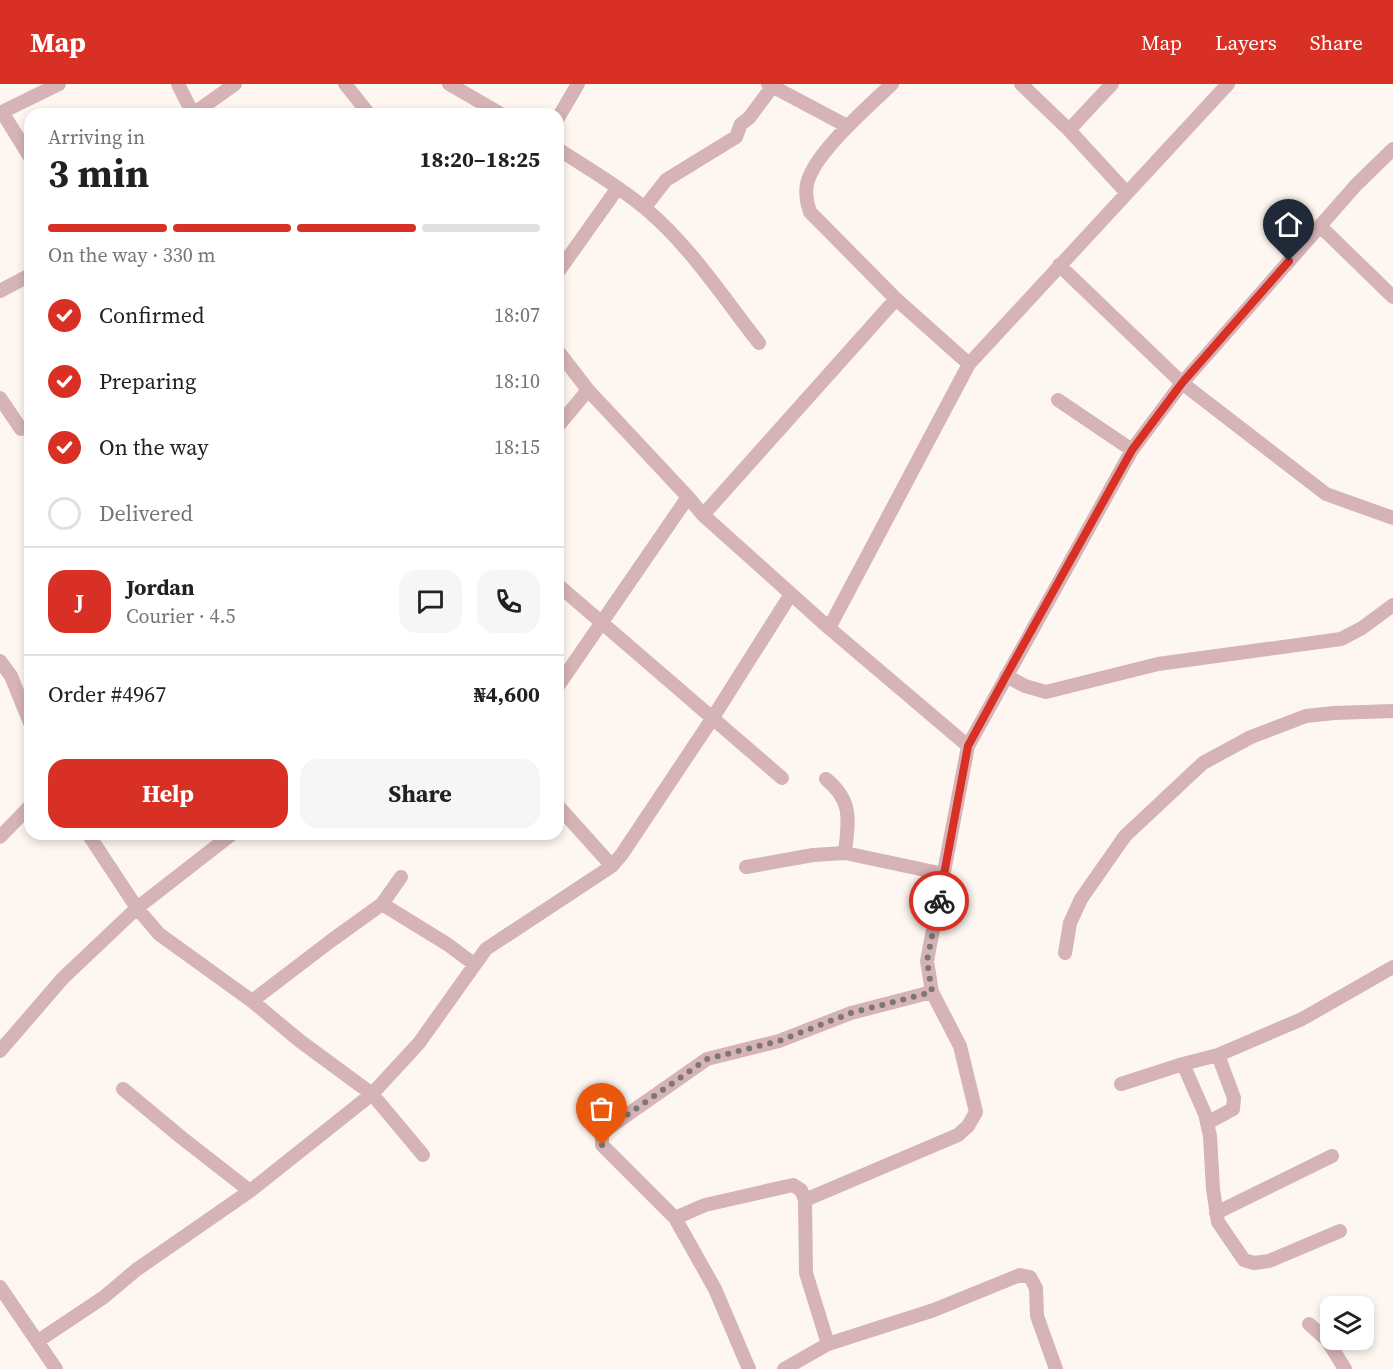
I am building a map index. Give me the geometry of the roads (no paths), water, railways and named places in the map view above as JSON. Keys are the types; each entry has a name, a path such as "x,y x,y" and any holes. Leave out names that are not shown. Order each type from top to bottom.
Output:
{"street":[{"path":"24,148 1,112 59,84"},
{"path":"178,84 190,108"},
{"path":"201,108 235,84"},
{"path":"345,84 364,108"},
{"path":"449,84 491,108"},
{"path":"564,108 578,84"},
{"path":"892,84 847,126 813,169 807,183 806,199 810,212 896,299 969,364"},
{"path":"1022,84 1069,130 1126,192"},
{"path":"1069,130 1112,84"},
{"path":"828,628 969,364 1228,84"},
{"path":"645,207 666,180 736,137 741,124 749,118 770,85 847,126"},
{"path":"805,1200 958,1135 968,1126 976,1112 960,1046 932,992 927,961 968,746 1132,450 1182,383 1356,185 1393,148"},
{"path":"564,153 645,207 684,248 759,343"},
{"path":"564,264 617,189"},
{"path":"1320,226 1393,297"},
{"path":"1059,265 1182,383 1326,494 1393,518"},
{"path":"0,291 24,278"},
{"path":"703,515 896,299"},
{"path":"564,359 588,390 688,496 703,515 828,628 968,746"},
{"path":"564,419 588,390"},
{"path":"0,398 21,429"},
{"path":"1058,400 1132,450"},
{"path":"564,678 688,496"},
{"path":"564,590 782,778"},
{"path":"38,1341 104,1297 136,1270 250,1191 372,1094 419,1044 474,964 496,941 612,866 712,719 791,594"},
{"path":"1006,676 1025,686 1046,692 1158,664 1341,639 1362,628 1393,605"},
{"path":"0,661 11,676 24,708"},
{"path":"1065,953 1070,923 1081,899 1125,836 1203,763 1251,737 1306,716 1393,711"},
{"path":"826,779 843,796 849,812 845,853"},
{"path":"0,837 24,812"},
{"path":"564,813 612,866"},
{"path":"92,840 137,908 159,933 252,1001 300,1041 372,1094 423,1155"},
{"path":"0,1050 63,978 137,908 223,840"},
{"path":"746,867 827,853 845,853 944,874"},
{"path":"252,1001 382,904 401,877"},
{"path":"382,904 447,944 474,964"},
{"path":"1121,1084 1218,1054 1302,1019 1393,967"},
{"path":"749,1369 715,1289 675,1218 602,1145 600,1139 602,1134 707,1059 779,1041 851,1013 932,992"},
{"path":"1207,1123 1233,1109 1234,1098 1218,1054"},
{"path":"1183,1064 1210,1136 1218,1222 1244,1260 1254,1263 1269,1261 1340,1231"},
{"path":"123,1089 250,1191"},
{"path":"1216,1213 1332,1156"},
{"path":"675,1218 705,1205 794,1185 801,1190 805,1200 806,1273 828,1344"},
{"path":"784,1369 828,1344 934,1310 1020,1275 1030,1277 1036,1288 1037,1316 1056,1369"},
{"path":"0,1287 4,1305 38,1341 56,1369"},
{"path":"1309,1324 1327,1340 1345,1369"}]}
